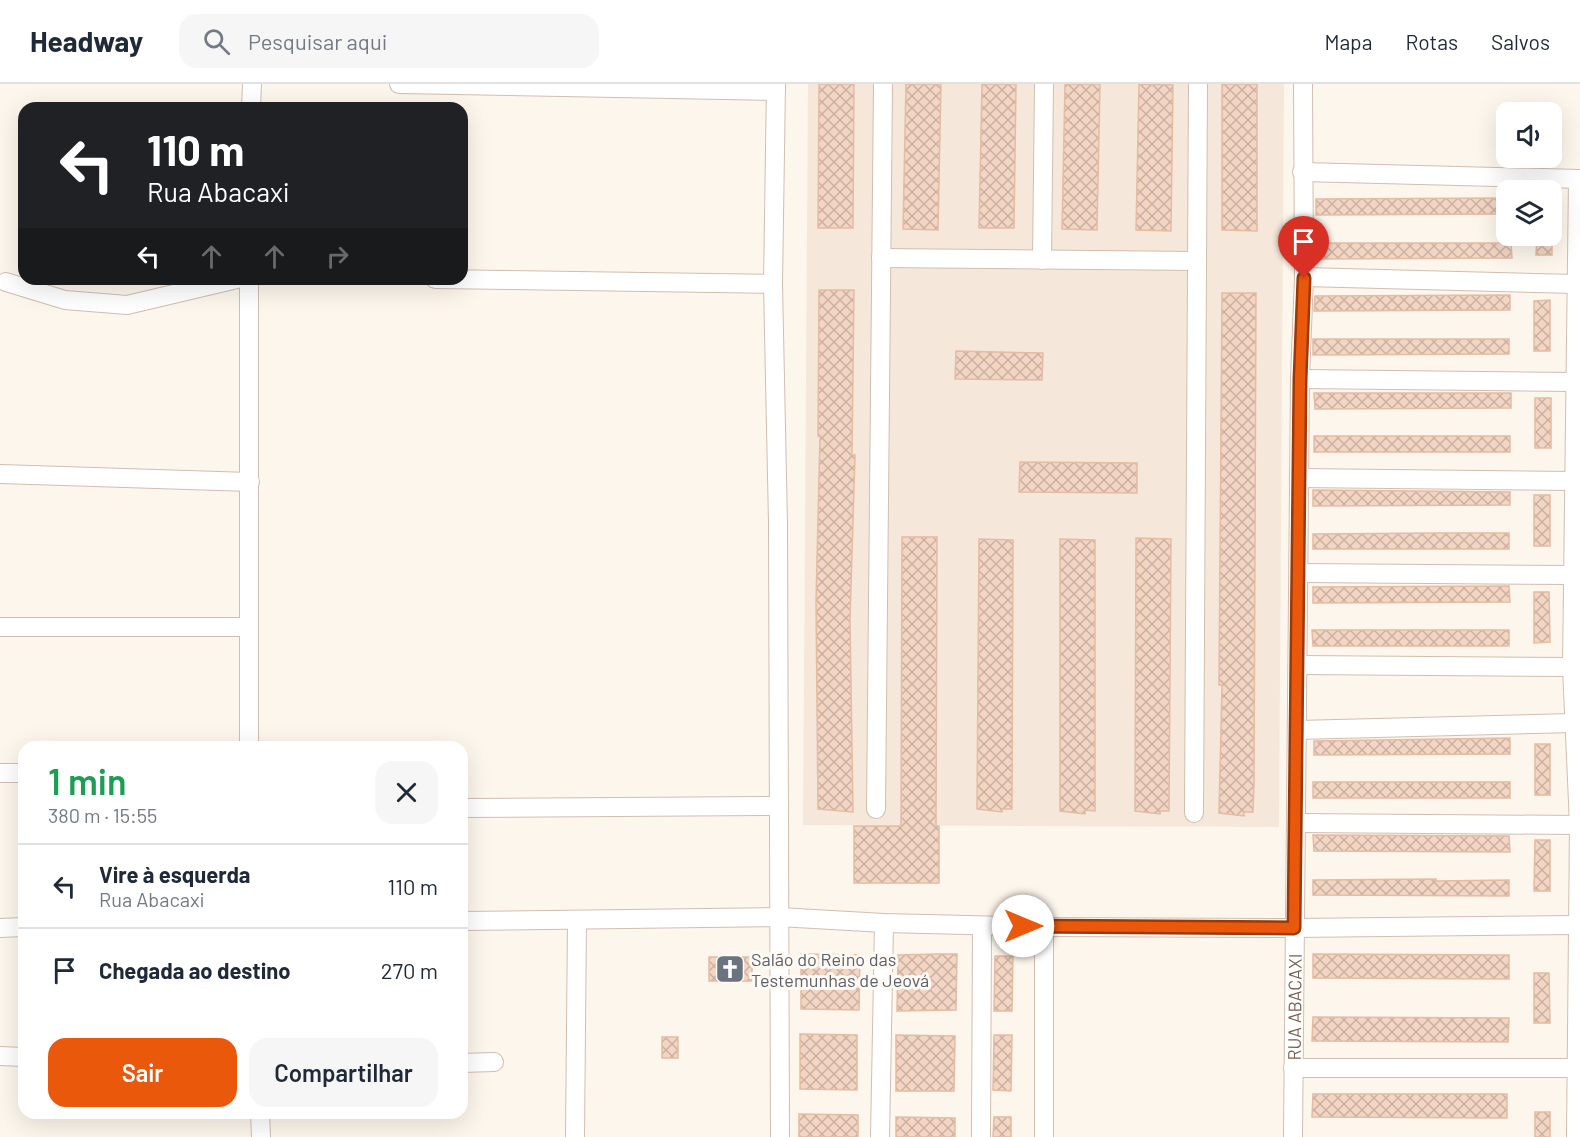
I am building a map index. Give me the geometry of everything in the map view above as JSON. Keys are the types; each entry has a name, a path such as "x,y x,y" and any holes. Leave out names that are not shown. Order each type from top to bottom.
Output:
{"street":[{"path":"251,102 252,84"},
{"path":"399,84 776,88 773,284 778,524 780,1137"},
{"path":"876,810 883,84"},
{"path":"1042,260 1044,84"},
{"path":"1194,813 1198,84"},
{"name":"RUA ABACAXI","path":"1293,1137 1300,379 1304,278 1303,84"},
{"path":"1302,172 1579,179 1572,667 1573,723 1579,784 1576,1137"},
{"path":"881,258 1197,261"},
{"path":"1304,278 1577,284"},
{"path":"468,279 773,284"},
{"path":"3,282 18,281"},
{"path":"3,282 64,300 127,305 212,285"},
{"path":"249,285 249,741"},
{"path":"1300,379 1575,382"},
{"path":"0,474 250,482"},
{"path":"1299,478 1574,481"},
{"path":"1300,573 1573,575"},
{"path":"0,627 249,627"},
{"path":"1298,665 1572,667"},
{"path":"1297,730 1573,723"},
{"path":"0,774 18,773"},
{"path":"468,808 779,806"},
{"path":"1296,823 1579,825"},
{"path":"468,921 779,916 884,924 1044,927 1294,928 1578,925"},
{"path":"575,1137 577,920"},
{"path":"880,1137 884,924"},
{"path":"981,1137 982,926"},
{"path":"0,928 18,927"},
{"path":"1044,927 1044,1137"},
{"path":"0,1056 18,1057"},
{"path":"468,1063 494,1062"},
{"path":"1293,1068 1576,1068"},
{"path":"260,1119 261,1137"}],"shaded area":[{"path":"808,84 1284,84 1279,827 803,825"}],"building":[{"path":"819,84 854,84 853,228 818,228"},
{"path":"906,84 941,84 938,230 903,229"},
{"path":"982,84 1016,84 1014,228 979,228"},
{"path":"1065,84 1100,84 1097,230 1062,229"},
{"path":"1139,84 1173,85 1171,231 1136,230"},
{"path":"1222,84 1257,84 1257,231 1222,230"},
{"path":"1496,198 1496,214 1316,215 1316,199"},
{"path":"1315,243 1496,243 1496,246 1511,246 1512,258 1315,259"},
{"path":"1536,246 1552,246 1552,255 1536,255"},
{"path":"819,290 854,290 852,455 855,455 850,620 853,812 818,809 816,602 820,436 818,436"},
{"path":"1222,293 1256,293 1254,785 1253,812 1244,812 1244,816 1219,813 1222,685 1219,685"},
{"path":"1510,295 1510,310 1314,311 1315,296"},
{"path":"1550,300 1550,351 1534,351 1534,301"},
{"path":"1313,339 1509,339 1509,354 1313,355"},
{"path":"956,351 1043,353 1042,380 955,379"},
{"path":"1314,393 1511,393 1511,408 1315,409"},
{"path":"1535,398 1551,398 1551,448 1535,448"},
{"path":"1314,436 1510,436 1510,452 1314,452"},
{"path":"1020,462 1137,463 1137,493 1019,492"},
{"path":"1313,490 1510,492 1510,505 1313,506"},
{"path":"1534,495 1550,495 1550,546 1534,546"},
{"path":"1509,533 1509,549 1313,549 1313,534"},
{"path":"902,537 937,537 936,826 939,826 939,883 854,883 854,826 901,826"},
{"path":"1136,538 1171,539 1169,811 1160,811 1160,814 1135,811"},
{"path":"979,539 1013,540 1012,809 1002,809 1002,812 977,809"},
{"path":"1060,539 1095,540 1095,811 1085,810 1085,814 1060,811"},
{"path":"1509,586 1510,602 1313,603 1313,587"},
{"path":"1534,592 1549,592 1550,642 1534,643"},
{"path":"1312,630 1509,630 1509,646 1313,646"},
{"path":"1510,738 1510,754 1314,755 1314,741"},
{"path":"1535,744 1550,744 1550,795 1535,795"},
{"path":"1313,782 1510,782 1510,798 1313,798"},
{"path":"1313,835 1509,836 1510,852 1314,851"},
{"path":"1535,840 1550,840 1550,891 1534,891"},
{"path":"1436,879 1436,881 1509,880 1509,896 1313,895 1313,880"},
{"path":"801,954 860,955 859,1010 801,1009"},
{"path":"957,954 956,1010 897,1011 898,955"},
{"path":"1313,954 1509,955 1509,979 1313,978"},
{"path":"995,956 1013,956 1012,1011 994,1011"},
{"path":"709,957 752,957 752,981 709,981"},
{"path":"1534,973 1549,973 1550,1023 1534,1023"},
{"path":"1313,1017 1509,1018 1508,1042 1312,1041"},
{"path":"800,1034 857,1035 857,1090 800,1089"},
{"path":"896,1035 955,1036 954,1091 896,1091"},
{"path":"994,1035 1012,1035 1011,1091 993,1090"},
{"path":"662,1037 678,1037 678,1058 662,1058"},
{"path":"1313,1094 1507,1094 1507,1118 1312,1117"},
{"path":"1535,1112 1550,1112 1550,1137 1535,1137"},
{"path":"799,1114 858,1115 858,1137 799,1137"},
{"path":"896,1117 955,1118 955,1137 896,1137"},
{"path":"994,1117 1011,1117 1011,1137 993,1137"}],"place":[{"name":"Salão do Reino das Testemunhas de Jeová","path":"730,969"}],"route":[{"path":"1023,926 1294,928 1300,573 1300,379 1304,278"}]}
